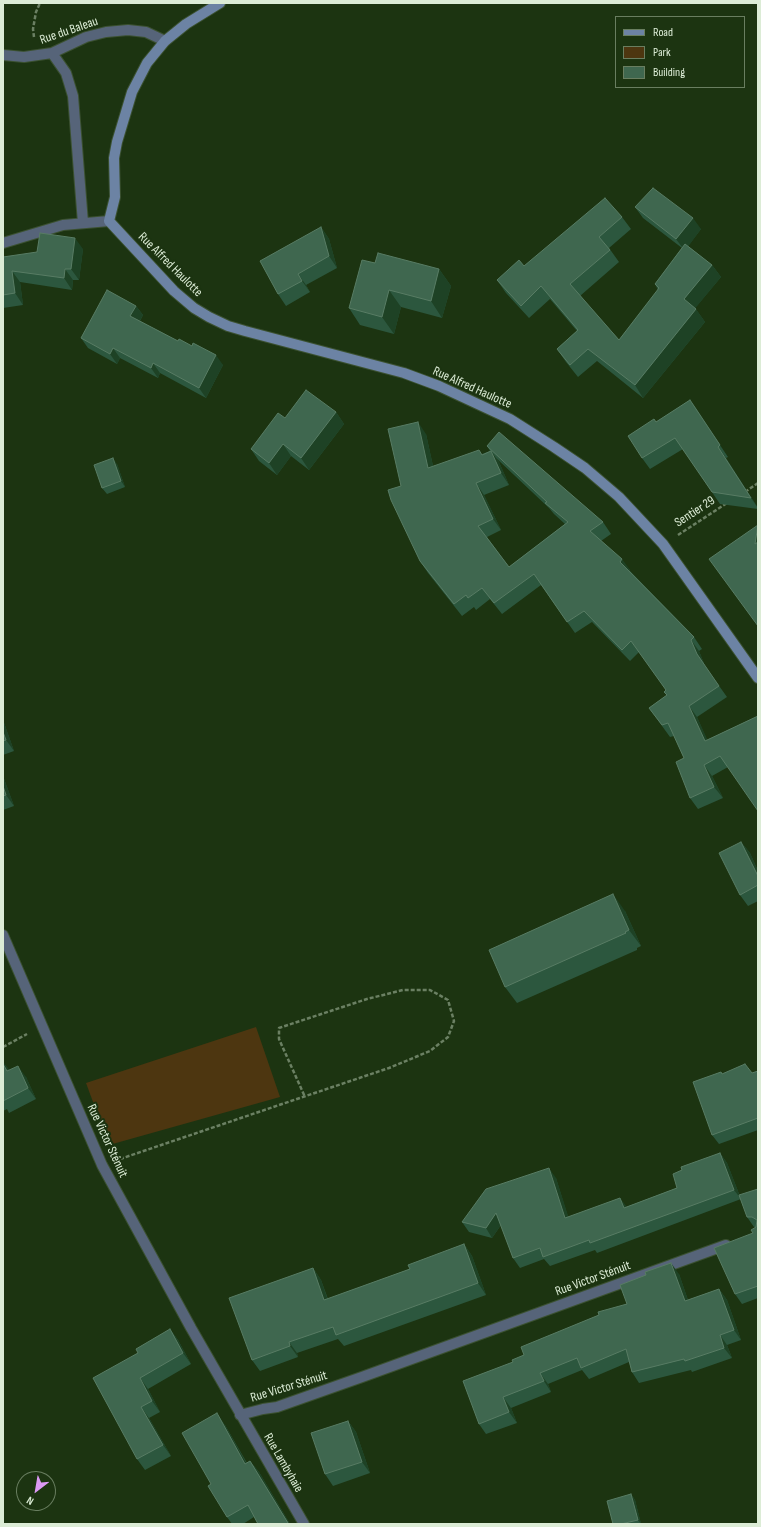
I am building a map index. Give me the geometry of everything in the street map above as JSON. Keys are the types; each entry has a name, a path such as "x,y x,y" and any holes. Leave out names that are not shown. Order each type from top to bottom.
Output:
{"street":[{"path":"3,243 64,224 109,221 115,197 114,158 120,128 135,86 147,63 166,41 186,24 220,3"},
{"name":"Rue du Baleau","path":"3,55 24,58 52,53 86,37 106,32 128,30 146,32 166,41"},
{"path":"52,53 66,73 73,96 83,223"},
{"name":"Rue Alfred Haulotte","path":"109,221 174,291 194,308 209,317 228,326 404,373 439,386 510,419 554,447 601,481 663,544 758,678"},
{"name":"Rue Victor Sténuit","path":"3,935 102,1165 240,1415 277,1407 736,1241"},
{"name":"Rue Lambyhaie","path":"240,1415 304,1524"}],"path":[{"path":"37,55 33,29 36,12 40,3"},
{"path":"739,496 758,483"},
{"name":"Sentier 29","path":"663,544 733,500"},
{"path":"102,1165 305,1097 430,1052 448,1037 454,1021 448,1000 430,990 403,990 367,999 279,1028 279,1039 305,1097"},
{"path":"3,1047 42,1027"}],"green space":[{"path":"256,1027 280,1097 109,1145 86,1083"}],"building":[{"path":"653,188 693,218 676,239 635,207"},
{"path":"605,198 622,217 599,237 610,250 570,284 619,340 659,288 655,284 685,244 712,265 684,299 696,309 635,385 588,349 570,365 557,349 578,330 541,286 521,306 497,280 519,260 524,266"},
{"path":"321,227 329,256 298,274 302,281 278,294 260,261"},
{"path":"40,233 75,238 71,269 65,269 64,278 12,271 15,293 3,295 3,257 37,252"},
{"path":"378,253 439,269 431,301 389,290 382,317 349,308 362,260 375,263"},
{"path":"107,290 136,306 130,316 178,341 179,339 192,346 193,343 216,355 199,388 153,363 151,368 113,348 110,354 81,338"},
{"path":"306,390 336,412 301,458 283,444 269,463 251,449 278,413 285,418"},
{"path":"690,400 720,445 718,447 751,498 712,492 675,438 642,458 628,436 654,419 656,422"},
{"path":"418,422 428,468 479,450 482,455 491,451 501,473 476,483 493,519 478,526 509,567 568,522 545,503 547,502 487,446 499,432 603,522 590,531 622,559 620,562 694,637 691,640 697,654 719,686 689,706 705,741 758,716 758,811 720,756 704,765 714,787 690,798 676,762 684,758 668,723 662,725 649,708 667,695 664,692 666,690 631,641 622,650 584,611 567,622 534,574 494,603 482,588 468,598 466,595 454,604 420,561 391,500 388,490 401,486 388,429"},
{"path":"113,458 121,481 102,488 94,465"},
{"path":"758,525 755,544 758,542 758,626 709,559"},
{"path":"3,732 6,740 3,741"},
{"path":"3,786 6,795 3,796"},
{"path":"741,842 758,876 758,885 740,895 719,853"},
{"path":"613,894 629,930 625,932 626,933 505,987 489,950"},
{"path":"3,1064 7,1071 18,1066 28,1088 3,1101"},
{"path":"745,1064 752,1073 758,1071 758,1118 712,1135 693,1082 721,1072 722,1074"},
{"path":"720,1153 734,1190 590,1243 589,1240 543,1257 540,1248 513,1258 496,1213 486,1228 462,1222 486,1189 549,1168 565,1218 620,1198 624,1208 677,1188 673,1174 682,1170 681,1167"},
{"path":"758,1189 758,1286 735,1294 714,1248 753,1233 751,1230 756,1227 757,1220 752,1217 747,1217 739,1195"},
{"path":"464,1244 478,1283 336,1335 333,1327 289,1342 290,1346 252,1360 229,1298 313,1268 324,1300 410,1269 408,1265"},
{"path":"671,1263 685,1301 719,1289 734,1330 720,1335 724,1348 685,1361 684,1359 632,1372 626,1349 581,1368 577,1358 540,1373 544,1381 503,1397 509,1412 479,1424 463,1381 513,1362 512,1360 524,1355 521,1347 599,1315 598,1312 627,1304 620,1285 646,1275 645,1272"},
{"path":"170,1329 183,1353 140,1378 152,1401 141,1407 163,1445 137,1459 93,1378 138,1353 136,1349"},
{"path":"217,1413 245,1464 250,1461 288,1523 287,1524 258,1524 248,1505 227,1517 208,1486 211,1484 182,1433"},
{"path":"348,1421 362,1462 325,1474 311,1433"},
{"path":"631,1494 638,1520 621,1524 613,1524 607,1501"}]}
